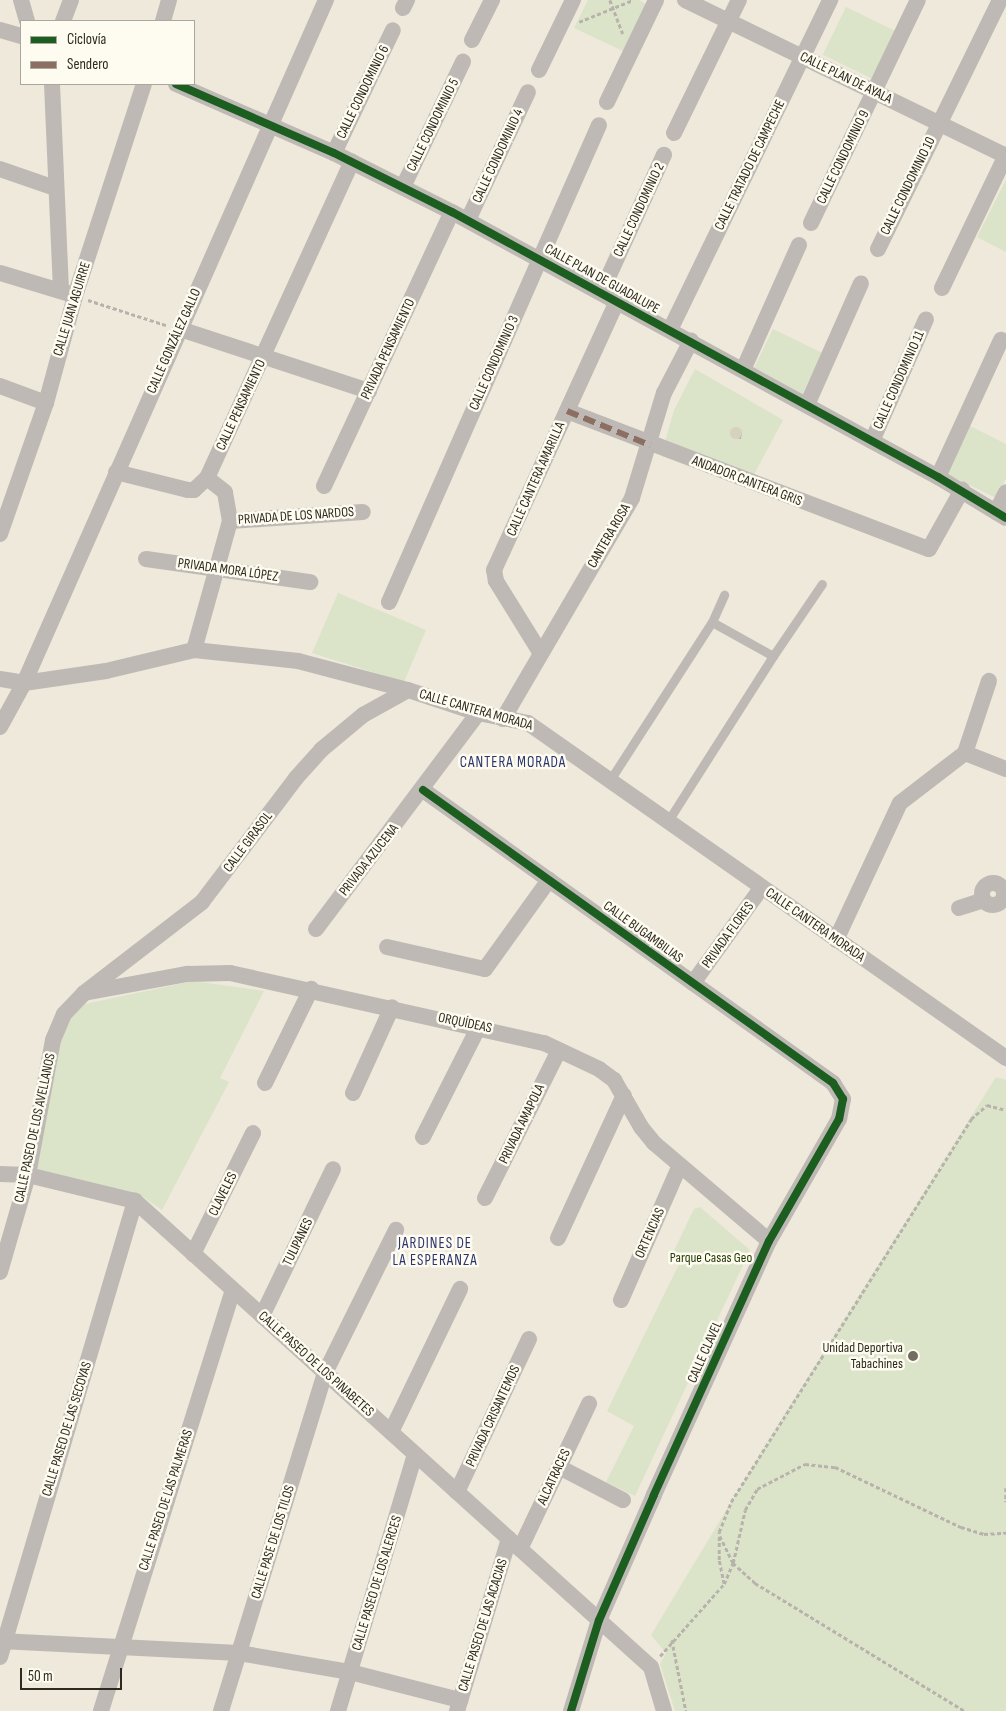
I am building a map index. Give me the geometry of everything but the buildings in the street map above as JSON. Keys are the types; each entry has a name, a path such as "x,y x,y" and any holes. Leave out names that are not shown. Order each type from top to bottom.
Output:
{"street":[{"path":"21,0 27,20"},
{"path":"63,20 71,0"},
{"path":"163,20 169,0"},
{"path":"472,40 492,0"},
{"path":"539,70 573,0"},
{"path":"607,102 656,0"},
{"name":"CALLE PLAN DE AYALA","path":"685,0 1006,156"},
{"path":"674,133 739,0"},
{"name":"CALLE TRATADO DE CAMPECHE","path":"670,330 830,0"},
{"path":"874,91 918,0"},
{"path":"939,123 1000,0"},
{"name":"CALLE GONZÁLEZ GALLO","path":"0,727 24,683 116,472 272,125 322,1"},
{"path":"0,30 20,36"},
{"name":"CALLE CONDOMINIO 6","path":"334,153 393,30"},
{"name":"CALLE CONDOMINIO 5","path":"403,187 463,62"},
{"path":"0,273 68,293 55,188 52,85"},
{"name":"CALLE JUAN AGUIRRE","path":"0,534 46,403 68,293 144,85"},
{"name":"CALLE PLAN DE GUADALUPE","path":"178,85 334,153 468,220 962,490 1001,515"},
{"name":"CALLE CONDOMINIO 9","path":"812,223 874,91"},
{"name":"CALLE CONDOMINIO 4","path":"468,220 528,92"},
{"name":"CALLE CONDOMINIO 10","path":"878,249 939,123"},
{"name":"CALLE CONDOMINIO 3","path":"389,602 598,125"},
{"name":"CALLE CONDOMINIO 2","path":"601,292 664,155"},
{"path":"942,288 1006,156"},
{"name":"CALLE PENSAMIENTO","path":"207,478 352,162"},
{"path":"0,169 55,188"},
{"name":"PRIVADA PENSAMIENTO","path":"324,486 452,212"},
{"path":"743,370 799,245"},
{"path":"807,405 861,283"},
{"name":"CALLE CANTERA AMARILLA","path":"540,652 496,581 494,570 617,301"},
{"name":"CALLE CONDOMINIO 11","path":"872,441 926,319"},
{"path":"180,329 264,355 368,391"},
{"path":"938,477 1001,340"},
{"name":"CANTERA ROSA","path":"503,719 540,652 626,508 650,444 664,393 691,341"},
{"path":"0,386 46,403"},
{"name":"ANDADOR CANTERA GRIS","path":"567,411 929,549 962,490"},
{"path":"116,472 188,490 194,490 207,478 225,492 230,521 194,650"},
{"path":"1001,515 1006,492"},
{"name":"PRIVADA DE LOS NARDOS","path":"230,521 363,512"},
{"name":"PRIVADA MORA LÓPEZ","path":"146,559 310,582"},
{"name":"CALLE CANTERA MORADA","path":"0,678 24,683 106,671 194,650 298,662 408,690 478,714 535,726 1006,1058"},
{"path":"836,940 900,803 965,752 989,681"},
{"name":"CALLE GIRASOL","path":"84,993 202,902 296,778 321,750 363,715 408,690"},
{"name":"PRIVADA AZUCENA","path":"316,930 423,790 478,714"},
{"path":"965,752 1006,769"},
{"name":"CALLE BUGAMBILIAS","path":"423,790 833,1083 843,1099"},
{"path":"387,947 485,970 549,880"},
{"path":"1003,882 1003,907 989,905 983,900 982,891 988,884 1003,882"},
{"name":"PRIVADA FLORES","path":"693,983 762,887"},
{"path":"959,908 983,900"},
{"name":"ORQUÍDEAS","path":"84,993 203,972 230,973 523,1036 559,1050 599,1070 614,1080 641,1127 679,1167 769,1241"},
{"path":"265,1083 311,989"},
{"name":"CALLE PASEO DE LOS AVELLANOS","path":"0,1272 28,1175 53,1040 64,1014 84,993"},
{"path":"353,1093 392,1007"},
{"path":"423,1137 479,1026"},
{"name":"PRIVADA AMAPOLA","path":"486,1198 559,1050"},
{"path":"558,1238 624,1095"},
{"name":"CALLE CLAVEL","path":"571,1711 599,1620 769,1241 839,1119 843,1099"},
{"name":"CLAVELES","path":"193,1254 253,1133"},
{"name":"ORTENCIAS","path":"621,1300 679,1167"},
{"name":"TULIPANES","path":"262,1316 333,1169"},
{"name":"CALLE PASEO DE LOS PINABETES","path":"0,1174 28,1175 135,1201 651,1667"},
{"name":"CALLE PASEO DE LAS SECOYAS","path":"2,1646 135,1201"},
{"name":"CALLE PASE DE LOS TILOS","path":"222,1711 325,1373 396,1230"},
{"path":"391,1432 460,1289"},
{"name":"CALLE PASEO DE LAS PALMERAS","path":"101,1711 233,1290"},
{"name":"PRIVADA CRISANTEMOS","path":"456,1492 529,1340"},
{"name":"ALCATRACES","path":"515,1544 559,1468 588,1404"},
{"name":"CALLE PASEO DE LOS ALERCES","path":"338,1711 415,1454"},
{"path":"559,1468 623,1500"},
{"name":"CALLE PASEO DE LAS ACACIAS","path":"458,1706 515,1544"},
{"path":"2,1646 239,1653 350,1672 458,1706"},
{"path":"651,1667 664,1711"}],"lane":[{"path":"668,821 773,656 822,584"},
{"path":"610,780 712,622 724,595"},
{"path":"712,622 773,656"}],"path":[{"path":"610,0 630,54"},
{"path":"559,30 633,0"},
{"path":"68,293 180,329"},
{"path":"724,1584 719,1560 719,1532 731,1502 971,1119 987,1105 1006,1110"},
{"path":"651,1667 672,1640 724,1584 733,1564 745,1510 757,1489 805,1464 835,1467 961,1527 984,1534 1006,1533"},
{"path":"1006,1488 1006,1502"},
{"path":"719,1532 722,1546 733,1564 755,1583 965,1711"},
{"path":"672,1640 686,1711"}],"green space":[{"path":"588,0 639,0 646,4 623,51 574,28"},
{"path":"846,7 895,31 872,79 823,55"},
{"path":"1006,180 1006,252 977,237"},
{"path":"773,329 822,353 802,395 752,371"},
{"path":"695,369 783,420 748,486 661,456 674,410"},
{"path":"970,426 1006,444 1006,478 996,498 947,474"},
{"path":"338,593 426,630 404,682 312,653"},
{"path":"193,981 264,991 220,1078 229,1082 162,1210 142,1196 36,1169 57,1038 72,1014 85,1004"},
{"name":"Unidad Deportiva Tabachines","path":"996,1077 1006,1080 1006,1711 675,1711 660,1664 666,1653 651,1635 774,1431"},
{"name":"Parque Casas Geo","path":"700,1207 750,1250 635,1496 606,1482 634,1426 607,1411 680,1262 671,1257 694,1209"}],"marked path":[{"path":"567,411 650,445"}],"cycle path":[{"path":"178,85 334,153 452,212 938,477 1006,518"},
{"path":"423,790 833,1083 843,1099 839,1119 769,1241 654,1495 599,1620 571,1711"}],"place":[{"name":"Unidad Deportiva Tabachines","path":"913,1356"}],"district":[{"name":"CANTERA MORADA","path":"513,763"},
{"name":"JARDINES DE LA ESPERANZA","path":"435,1252"}]}
